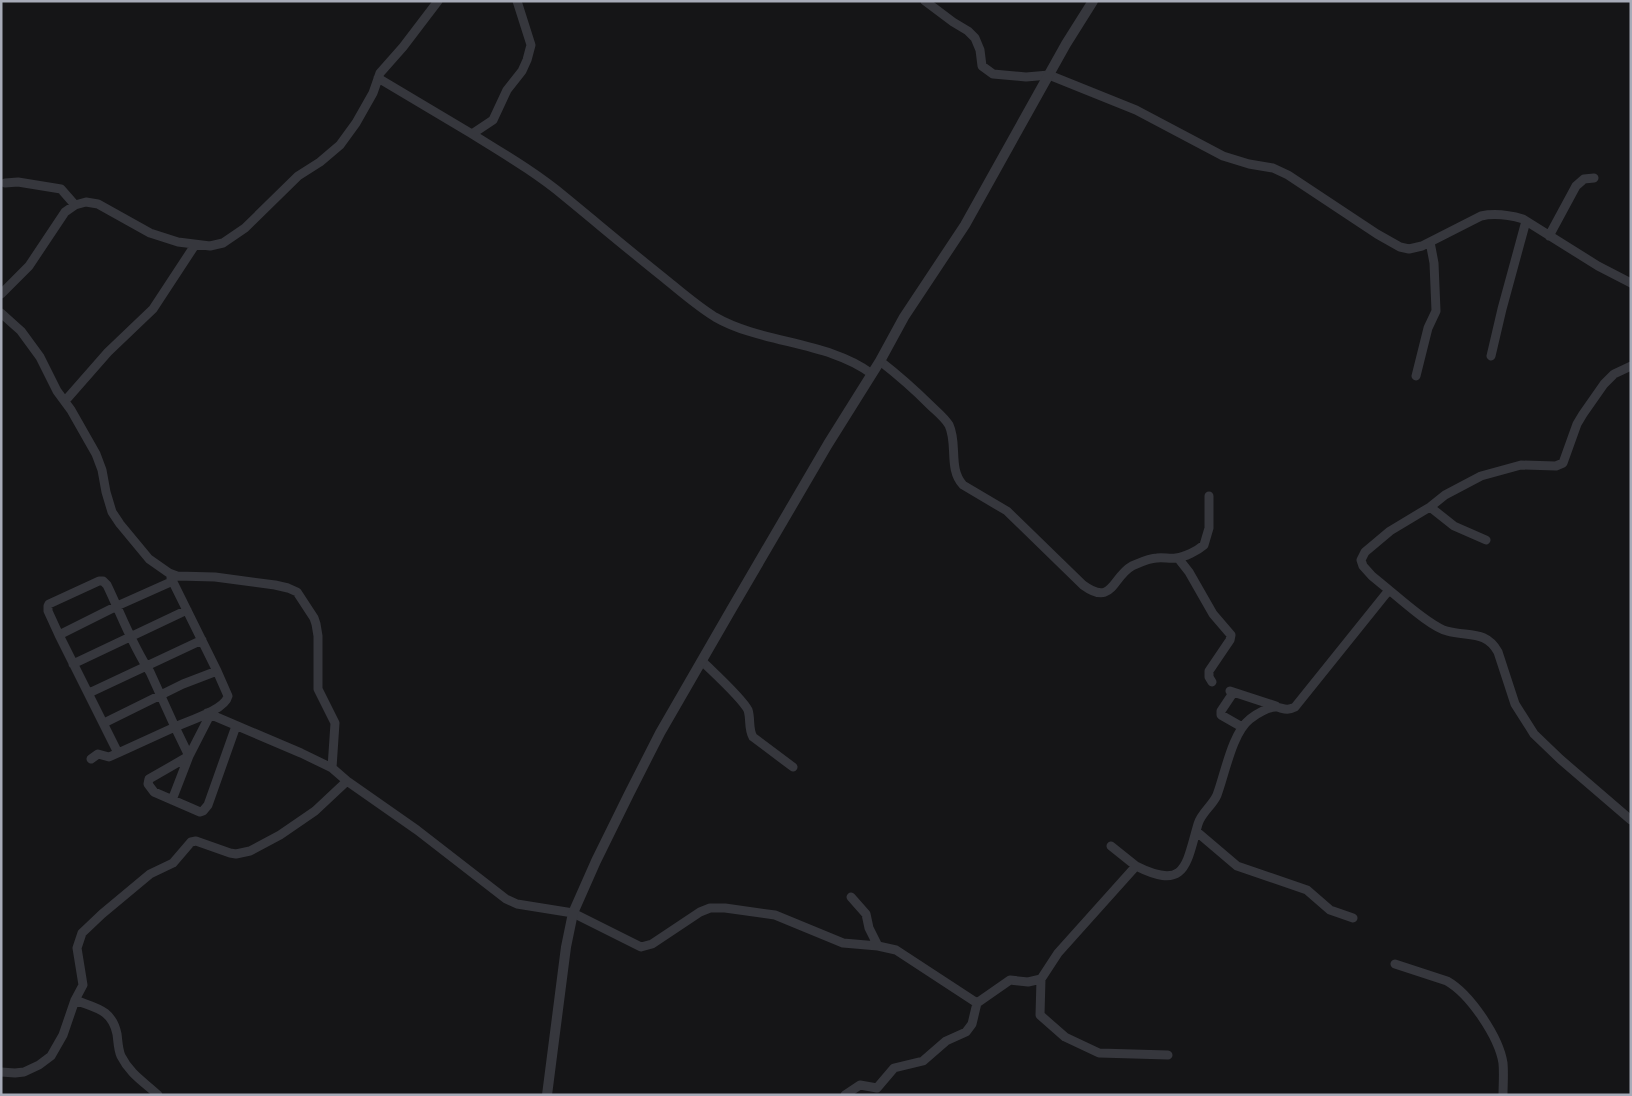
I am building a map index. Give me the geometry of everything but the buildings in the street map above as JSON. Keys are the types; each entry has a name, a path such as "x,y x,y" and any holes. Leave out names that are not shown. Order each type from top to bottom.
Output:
{"street":[{"path":"1,294 29,266 65,212 75,205 86,202 98,204 150,233 195,245 210,246 223,243 245,228 298,176 320,162 340,145 356,123 373,93 380,73 403,47 438,1"},
{"path":"472,134 493,120 507,90 522,71 527,60 531,45 517,1"},
{"path":"925,1 975,38 980,50 982,66 987,70 1004,76 1026,77 1048,74 1136,110 1223,156 1249,164 1273,168 1288,175 1400,248 1408,249 1422,246 1481,216 1489,214 1510,215 1526,221 1598,266 1631,283"},
{"path":"547,1095 566,948 574,913 596,861 651,750 828,444 880,361 904,317 965,225 1048,74 1093,1"},
{"path":"378,78 519,162 565,196 626,248 714,316 731,325 791,342 860,365 872,374"},
{"path":"1549,236 1576,186 1584,179 1594,178"},
{"path":"5,183 18,182 61,189 75,205"},
{"path":"1491,356 1526,221"},
{"path":"1416,376 1428,328 1436,311 1434,263 1430,242"},
{"path":"65,401 108,352 153,308 195,245"},
{"path":"1,313 21,331 40,357 57,391 65,401 96,454 102,470 112,512 146,555 171,577 227,692 227,699 224,703 209,714 109,757 98,754 91,759"},
{"path":"880,361 920,393 948,425 952,437 955,467 959,481 1007,511 1087,588 1098,592 1110,590 1121,575 1132,566 1155,558 1178,558 1204,545 1209,528 1209,496"},
{"path":"1631,366 1614,374 1593,399 1577,424 1563,463 1556,466 1521,464 1489,473 1445,495 1430,507 1390,531 1365,552 1361,560 1364,566 1389,590 1444,630 1481,636 1489,640 1498,652 1516,704 1534,734 1631,820"},
{"path":"1430,507 1454,526 1486,540"},
{"path":"1178,558 1189,572 1213,614 1231,636 1209,671 1209,677 1212,682"},
{"path":"59,635 171,577 215,577 275,585 297,592 316,624 318,640 318,689 335,723 332,768"},
{"path":"118,753 48,611 50,604 101,581 107,585 189,756"},
{"path":"1242,728 1220,715 1232,692 1288,710 1296,707 1389,590"},
{"path":"73,664 187,610"},
{"path":"89,693 202,640"},
{"path":"702,661 743,703 749,713 750,731 753,737 793,767"},
{"path":"104,723 160,695 218,671"},
{"path":"1112,846 1130,871 1163,877 1177,874 1187,861 1199,821 1216,796 1230,754 1242,728 1250,719 1276,706"},
{"path":"209,714 301,752 332,768 511,902 574,913 640,947 652,944 704,910 716,907 775,915 843,943 878,946 896,950 977,1003"},
{"path":"172,800 189,756 209,714"},
{"path":"189,756 149,779 149,786 154,792 196,812 203,811 206,808 236,726"},
{"path":"1,1072 15,1073 32,1069 51,1056 63,1035 75,1000 83,985 77,953 78,942 82,932 102,914 150,874 173,863 189,843 196,841 236,854 250,851 280,835 315,811 347,781"},
{"path":"1197,832 1237,866 1307,890 1334,912 1352,918"},
{"path":"1130,871 1058,953 1041,979 1040,1015 1069,1040 1099,1053 1168,1055"},
{"path":"851,898 866,914 878,946"},
{"path":"1395,964 1446,981 1466,997 1480,1015 1495,1041 1502,1062 1503,1095"},
{"path":"845,1095 860,1085 877,1088 894,1068 923,1061 946,1041 966,1032 972,1024 977,1003 1010,980 1028,982 1041,979"},
{"path":"75,1000 104,1011 110,1017 117,1032 120,1054 125,1064 135,1076 158,1095"}]}
